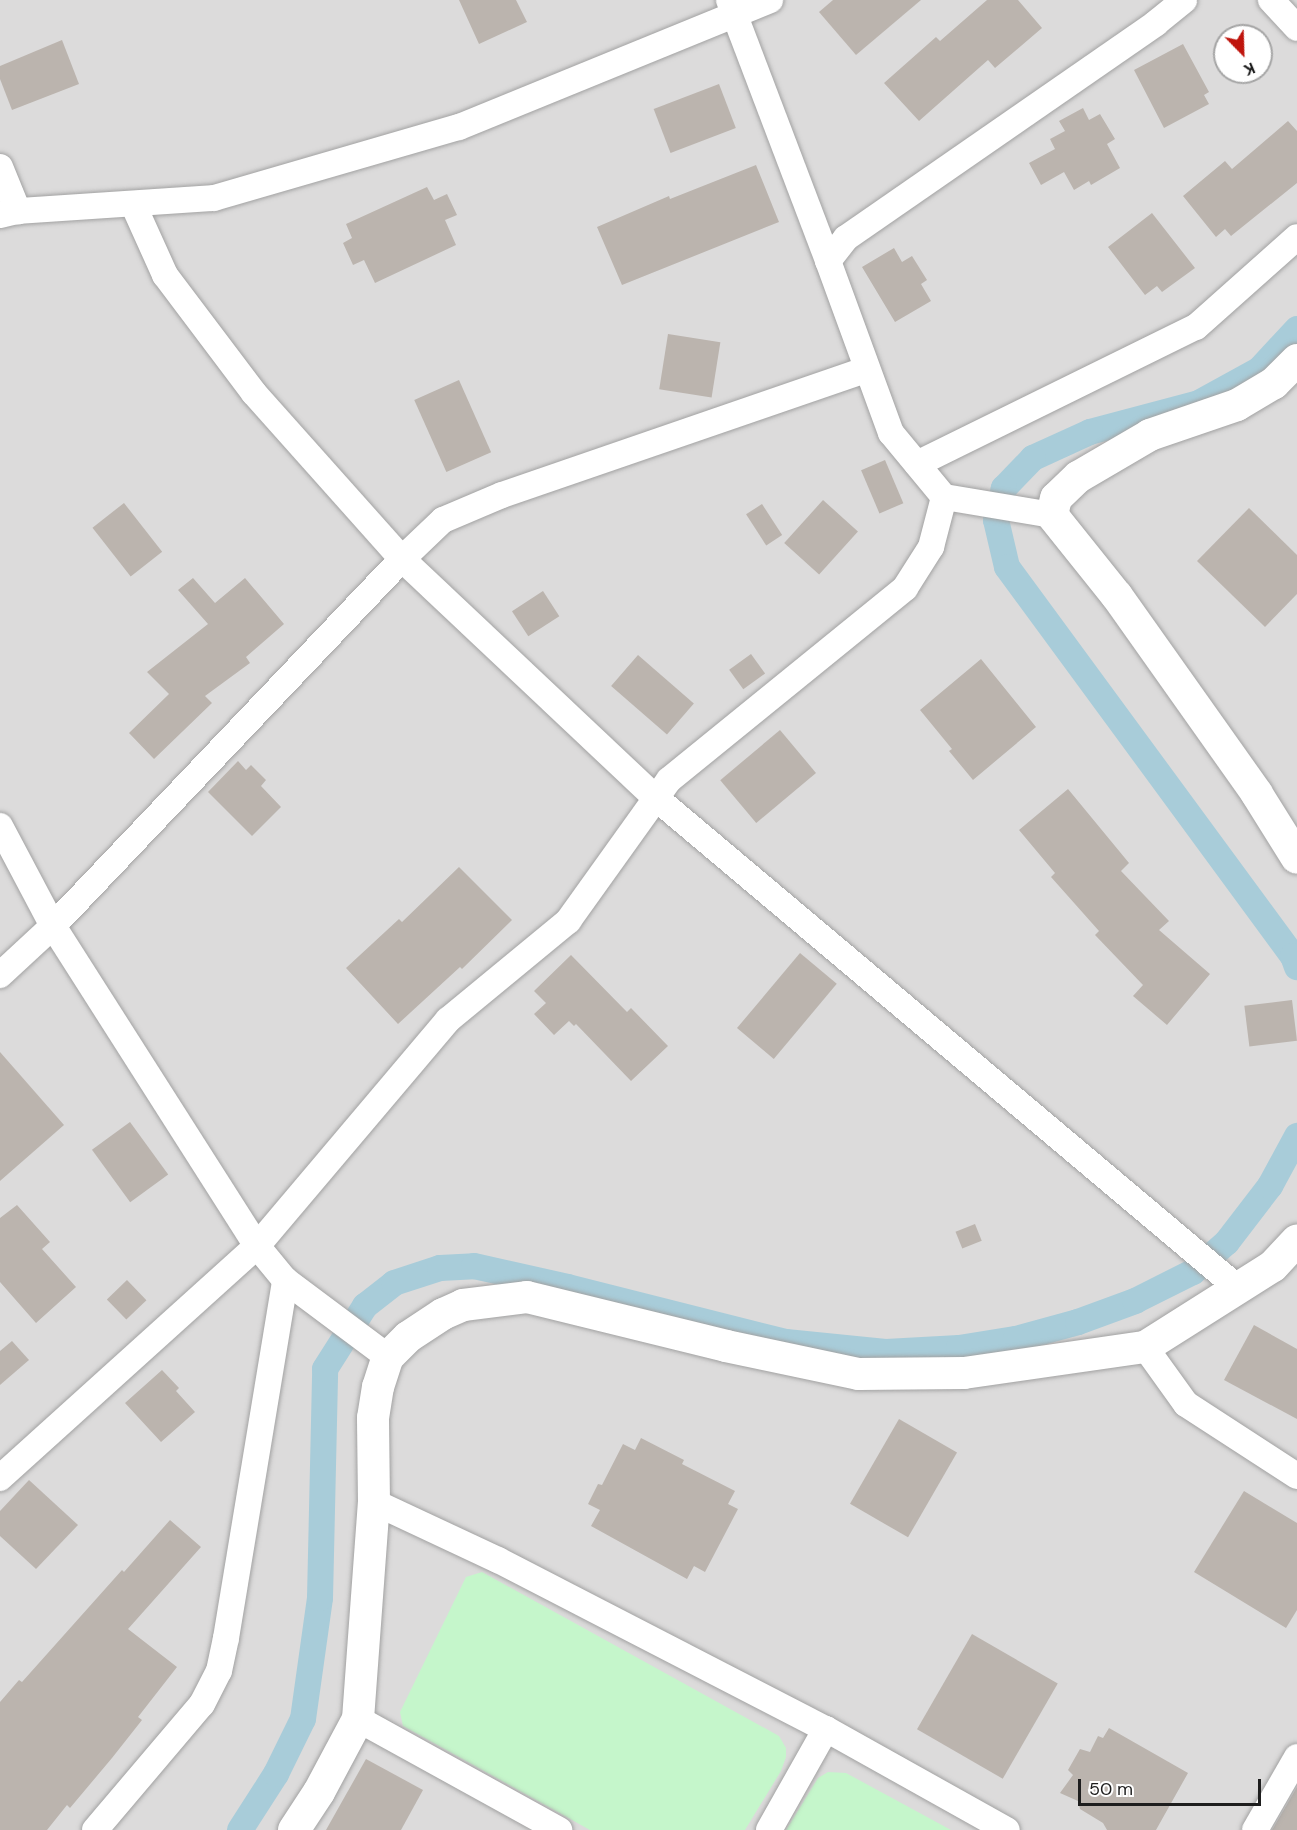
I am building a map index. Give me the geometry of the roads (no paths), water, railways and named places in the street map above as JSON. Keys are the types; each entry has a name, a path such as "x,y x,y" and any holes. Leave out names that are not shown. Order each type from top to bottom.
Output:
{"street":[{"path":"0,167 9,213 214,198 459,127 733,8 770,0"},
{"path":"828,261 846,238 1147,30 1184,0"},
{"path":"1271,0 1297,27"},
{"path":"733,8 891,434 944,497 998,508 1052,515 1117,596 1257,794 1297,858"},
{"path":"133,204 165,275 254,393 402,559 656,798 1239,1289"},
{"path":"917,464 1196,327 1297,237"},
{"path":"1052,515 1056,498 1078,477 1150,435 1237,405 1274,383 1297,360"},
{"path":"0,975 53,926 402,559 443,520 502,495 867,369"},
{"path":"0,1478 257,1246 448,1020 568,921 669,780 904,588 931,547 944,497"},
{"path":"0,826 53,926 257,1246 285,1280 380,1349"},
{"path":"380,1349 408,1337 463,1305 527,1297 726,1346 859,1374 964,1373 1146,1347 1273,1266 1297,1240"},
{"path":"95,1830 202,1704 219,1671 285,1280"},
{"path":"1146,1347 1186,1404 1297,1476"},
{"path":"294,1830 319,1792 358,1719 374,1502 373,1418 378,1387 380,1349"},
{"path":"374,1502 498,1560 826,1729 1007,1830"},
{"path":"358,1719 560,1830"},
{"path":"769,1830 826,1729"},
{"path":"1255,1830 1297,1758"}],"waterway":[{"path":"1297,329 1259,370 1199,403 1090,432 1033,458 1004,488 996,520 1007,567 1293,956 1297,967"},
{"path":"240,1830 276,1774 303,1719 320,1598 325,1369 365,1306 394,1283 440,1268 474,1266 568,1287 786,1342 886,1352 959,1348 1016,1339 1078,1322 1135,1301 1193,1272 1227,1242 1270,1186 1297,1136"}]}
